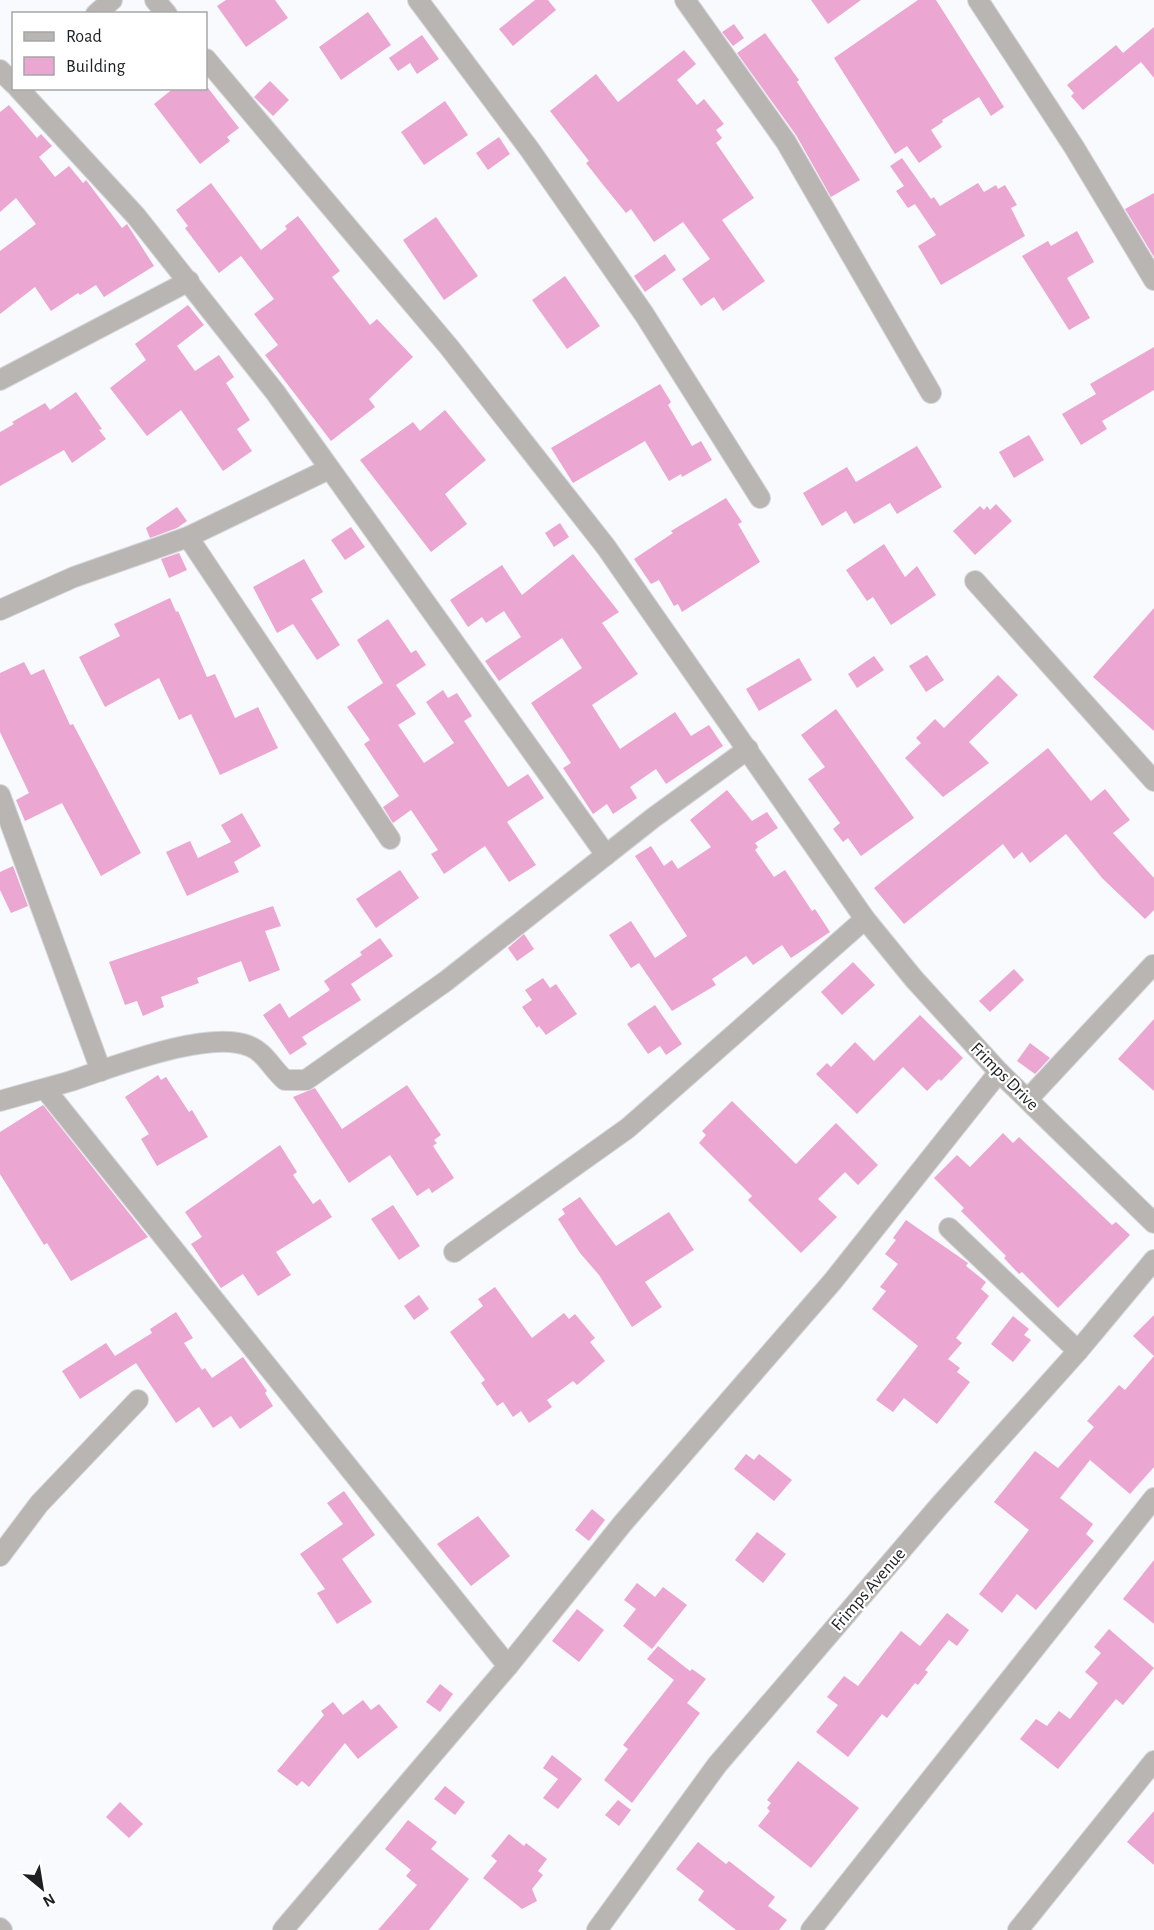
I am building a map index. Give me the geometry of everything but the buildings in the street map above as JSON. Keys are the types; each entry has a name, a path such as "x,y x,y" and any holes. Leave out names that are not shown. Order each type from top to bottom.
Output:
{"street":[{"path":"98,12 112,0"},
{"path":"155,0 165,12"},
{"path":"418,0 530,150 644,314 760,498"},
{"path":"685,0 786,142 931,393"},
{"path":"978,0 1074,147 1154,280"},
{"name":"Frimps Drive","path":"207,59 449,347 606,546 866,920 914,979 999,1072 1154,1223"},
{"path":"17,90 136,216 275,392 606,855"},
{"path":"0,380 189,281"},
{"path":"0,610 74,577 188,537 329,469"},
{"path":"188,537 390,839"},
{"path":"975,581 1154,782"},
{"path":"0,1101 45,1089 144,1056 210,1042 236,1042 257,1049 285,1080 306,1080 446,981 653,818 748,749"},
{"path":"0,795 101,1071"},
{"path":"454,1252 628,1128 866,920"},
{"path":"1028,1099 1153,965"},
{"path":"283,1930 508,1666 623,1522 833,1281 999,1072"},
{"path":"45,1089 508,1666"},
{"path":"949,1228 1078,1351"},
{"name":"Frimps Avenue","path":"597,1930 717,1765 940,1505 1078,1351 1154,1260"},
{"path":"0,1556 39,1504 138,1400"},
{"path":"811,1930 1154,1498"},
{"path":"1018,1930 1154,1761"}]}
